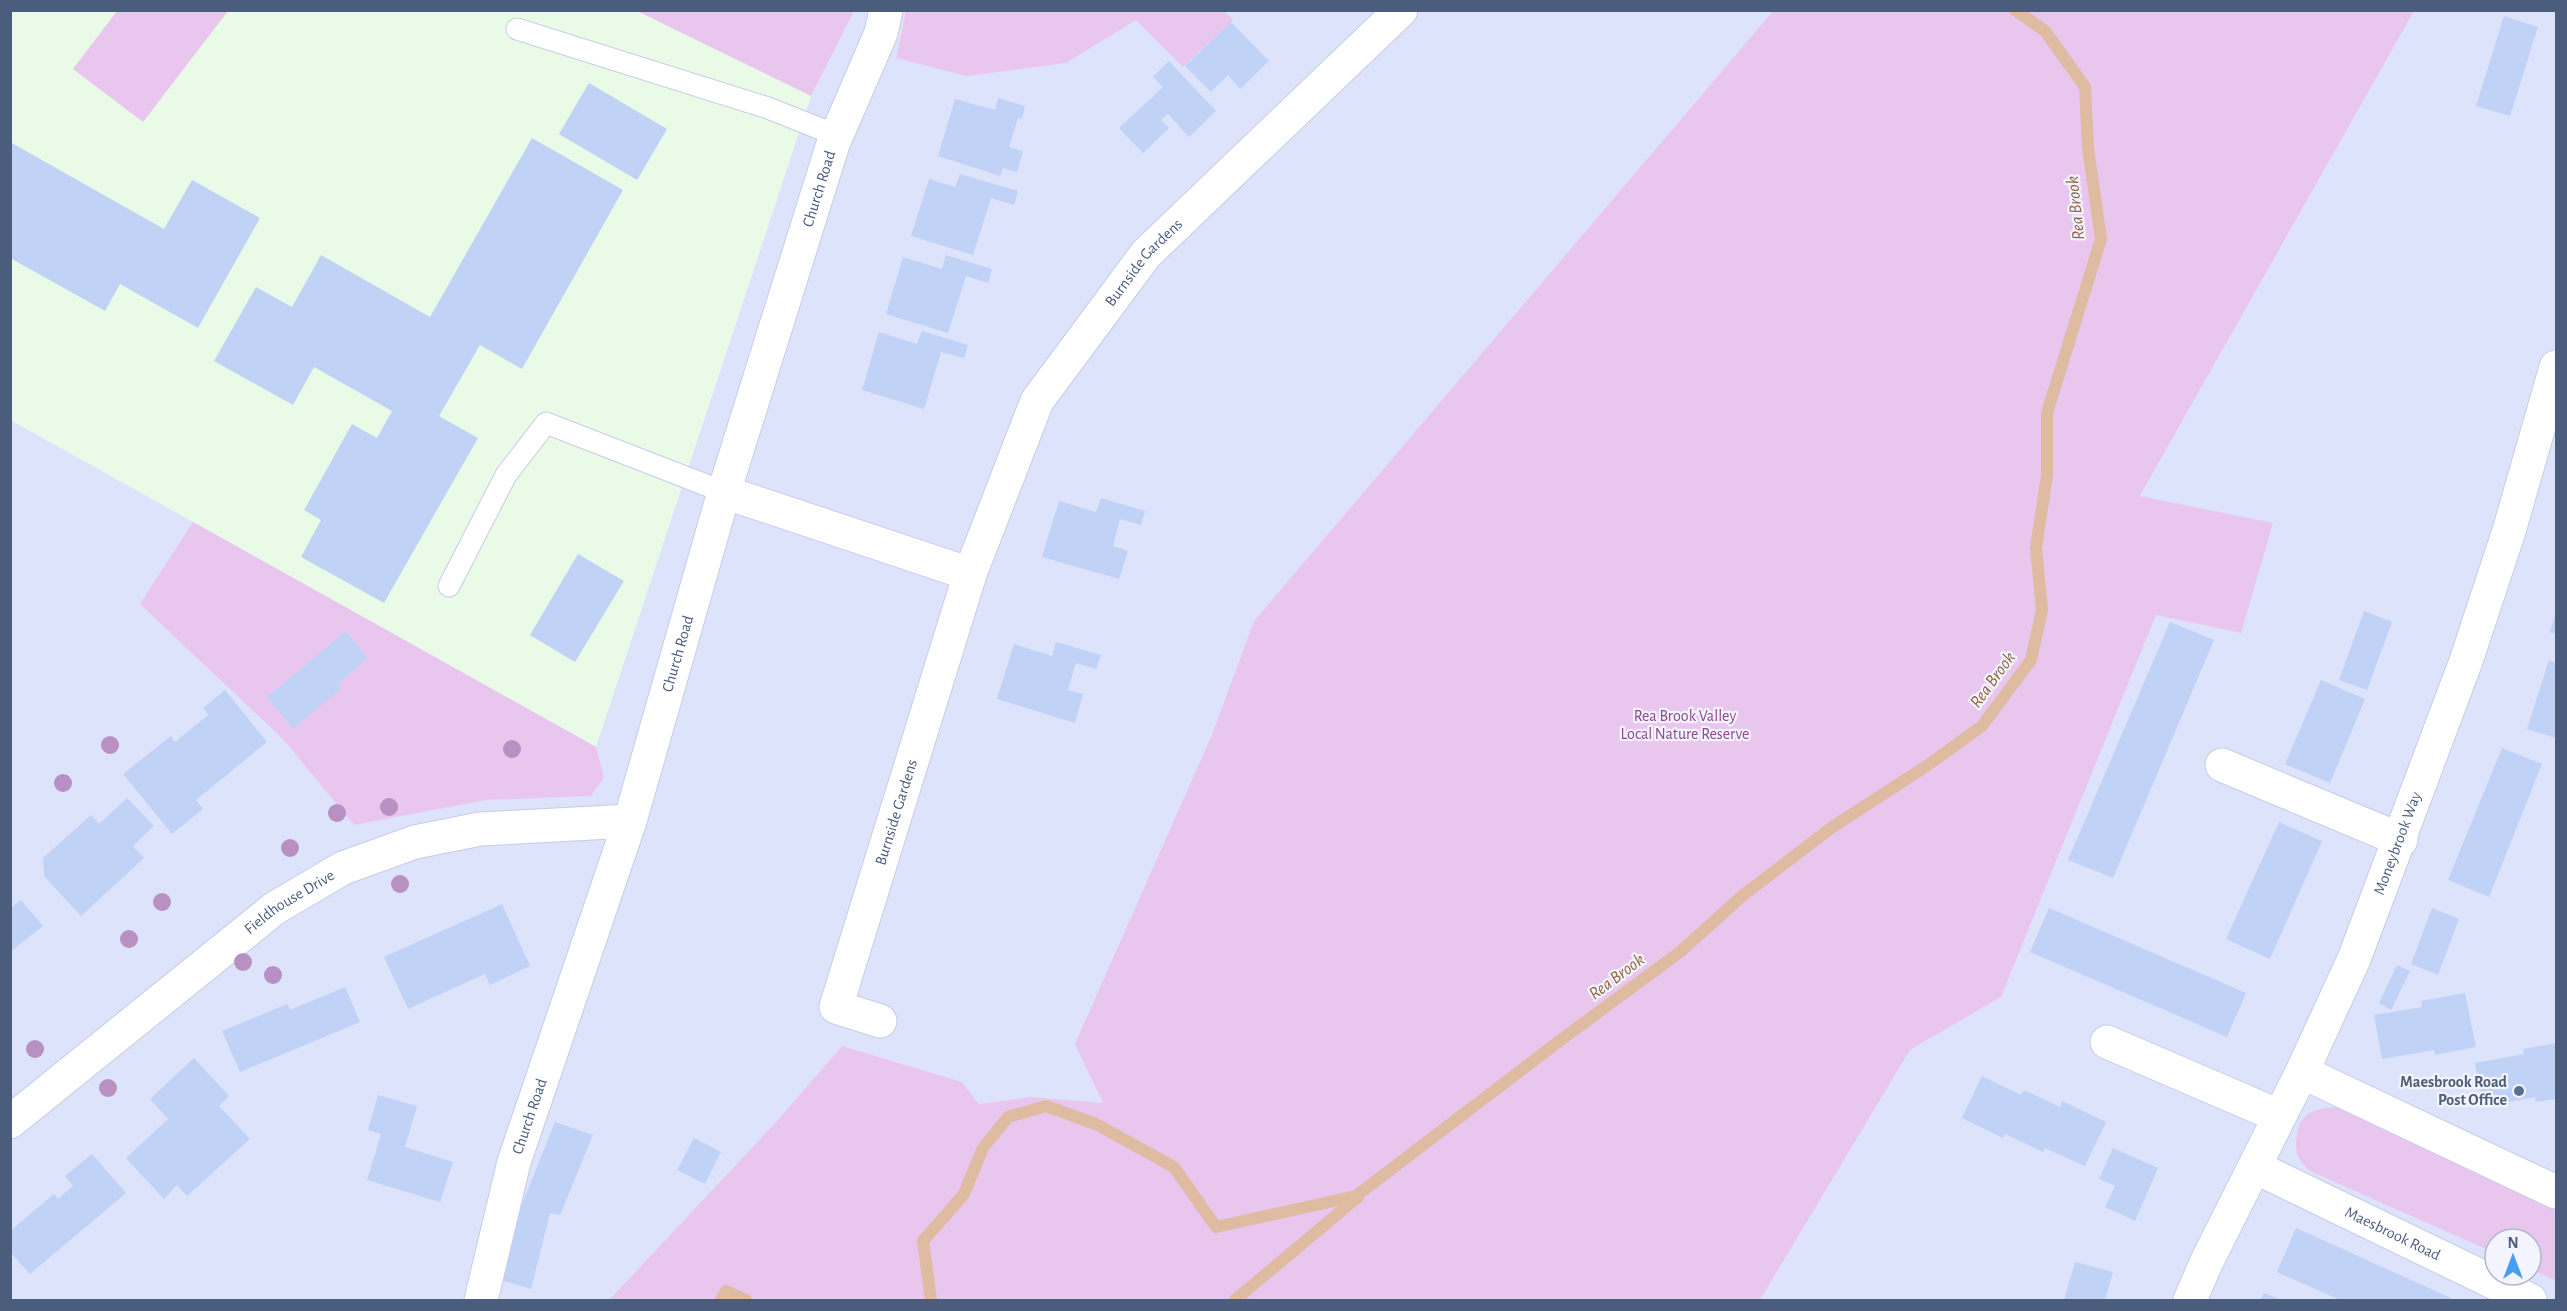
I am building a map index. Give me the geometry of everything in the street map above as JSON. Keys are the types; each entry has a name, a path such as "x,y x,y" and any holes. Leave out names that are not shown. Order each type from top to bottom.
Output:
{"street":[{"name":"Church Road","path":"481,1300 514,1162 630,821 724,492 836,135 881,33 886,10"},
{"name":"Burnside Gardens","path":"880,1021 836,1007 970,574 1037,401 1146,254 1401,10"},
{"name":"Moneybrook Way","path":"2190,1300 2355,959 2466,661 2502,553 2556,367"},
{"path":"724,492 970,574"},
{"path":"2222,765 2401,840"},
{"name":"Fieldhouse Drive","path":"10,1122 275,908 343,868 415,842 480,829 630,821"},
{"path":"2107,1042 2279,1116"},
{"path":"2302,1072 2556,1192"},
{"name":"Maesbrook Road","path":"2255,1167 2530,1300"}],"lane":[{"path":"517,29 768,108 836,135"},
{"path":"449,586 506,475 546,423 724,492"}],"shaded area":[{"path":"11,11 637,11 811,96 596,747 11,420"},
{"path":"854,11 1773,11 1254,621 1211,737 1103,1103 1030,1097 979,1104 962,1082 842,1046 776,1122 609,1300 11,1300 10,420 596,746 811,96"},
{"path":"2414,11 2556,11 2556,1300 1760,1300 1910,1050 2001,997 2156,615 2241,633 2140,497"}],"green space":[{"path":"1223,10 1233,20 1183,67 1136,20 1066,63 967,76 896,58 906,11"},
{"path":"117,11 228,11 143,122 73,69"},
{"path":"637,11 854,11 811,96"},
{"name":"Rea Brook Valley Local Nature Reserve","path":"1773,11 2414,11 2140,496 2273,523 2241,633 2156,615 2001,997 1910,1050 1760,1300 609,1300 776,1122 842,1046 962,1082 979,1104 1030,1097 1103,1103 1075,1044 1211,737 1254,621"},
{"path":"193,522 596,747 604,777 591,796 486,800 354,825 283,739 140,604","holes":["346,631 368,658 338,684 341,688 293,729 267,697"]},
{"path":"2340,1107 2556,1207 2556,1281 2543,1275 2543,1227 2483,1227 2483,1248 2310,1171 2297,1154 2296,1139 2299,1125 2308,1114 2326,1108"}],"building":[{"path":"2504,16 2538,27 2510,116 2476,106"},
{"path":"1231,22 1269,61 1240,89 1228,75 1211,92 1185,66"},
{"path":"1169,61 1216,111 1189,137 1168,114 1161,120 1169,128 1143,153 1119,128 1163,87 1153,77"},
{"path":"589,83 667,129 637,180 559,134"},
{"path":"998,98 1025,106 1022,119 1018,118 1009,147 1023,151 1017,172 1003,168 1000,176 938,156 955,99 995,110"},
{"path":"532,138 623,190 522,369 480,345 439,416 478,438 384,603 301,557 321,520 304,510 352,424 377,438 392,411 314,367 293,405 214,361 256,287 292,307 321,255 430,317"},
{"path":"10,142 164,229 192,180 260,218 198,328 120,284 105,311 10,258"},
{"path":"960,174 1018,191 1014,205 991,198 973,255 911,236 929,179 955,187"},
{"path":"946,255 992,269 988,283 966,276 948,333 886,314 903,257 942,269"},
{"path":"922,331 968,345 964,358 941,352 924,409 862,390 879,332 917,344"},
{"path":"1101,498 1145,511 1141,525 1120,519 1113,546 1128,551 1119,579 1042,557 1059,501 1096,512"},
{"path":"578,554 624,581 575,662 530,635"},
{"path":"2364,611 2392,622 2367,690 2339,680"},
{"path":"2556,611 2556,634 2550,632"},
{"path":"2170,622 2214,640 2113,878 2068,860"},
{"path":"346,631 368,658 338,684 342,688 293,729 267,697"},
{"path":"1056,642 1101,655 1096,669 1076,663 1068,690 1083,694 1075,723 997,699 1014,644 1052,656"},
{"path":"2549,660 2556,663 2556,738 2527,729"},
{"path":"2321,680 2365,699 2330,783 2285,764"},
{"path":"225,690 267,742 196,800 203,809 172,834 123,774 171,736 175,742 208,715 203,708"},
{"path":"2502,748 2542,764 2489,897 2448,880"},
{"path":"127,798 154,826 133,846 144,858 81,916 44,876 43,858 91,815 99,824"},
{"path":"2279,822 2322,841 2270,959 2226,939"},
{"path":"21,900 43,926 10,952 10,908"},
{"path":"502,904 530,966 490,985 485,974 408,1009 384,957"},
{"path":"2049,908 2246,993 2227,1037 2030,952"},
{"path":"2432,908 2459,919 2438,975 2411,964"},
{"path":"2397,965 2410,971 2391,1010 2379,1003"},
{"path":"345,987 360,1022 240,1072 222,1031 287,1004 290,1010"},
{"path":"2465,993 2476,1047 2435,1055 2434,1050 2382,1059 2374,1015 2422,1007 2421,1001"},
{"path":"2556,1043 2556,1099 2536,1102 2535,1097 2483,1107 2475,1063 2524,1054 2523,1049"},
{"path":"194,1058 229,1096 219,1106 250,1139 187,1196 177,1185 164,1199 126,1158 168,1119 150,1099"},
{"path":"1982,1076 2021,1095 2024,1090 2060,1107 2062,1101 2106,1122 2085,1166 2045,1148 2043,1152 2005,1134 2003,1138 1962,1118"},
{"path":"378,1095 417,1106 405,1147 453,1162 440,1202 367,1180 381,1134 368,1130"},
{"path":"555,1122 593,1135 560,1215 550,1213 531,1289 501,1280 522,1204"},
{"path":"694,1138 721,1152 705,1184 677,1170"},
{"path":"2113,1148 2158,1168 2135,1221 2105,1207 2115,1186 2099,1179"},
{"path":"92,1154 126,1193 30,1274 10,1252 10,1231 54,1194 58,1199 73,1186 65,1176"},
{"path":"2296,1228 2451,1298 2450,1300 2340,1300 2277,1272"},
{"path":"2075,1262 2113,1272 2105,1300 2064,1300"},
{"path":"2264,1293 2282,1300 2260,1300"}],"waterway":[{"name":"Rea Brook","path":"931,1300 923,1241 964,1194 983,1148 1008,1117 1046,1106 1096,1124 1174,1167 1216,1227 1356,1196 1680,952 1742,896 1831,828 1928,765 1982,726 2031,660 2042,610 2036,548 2047,475 2047,413 2101,239 2088,148 2085,87 2045,31 2015,10"},
{"name":"Rea Brook","path":"1235,1300 1358,1197"},
{"path":"721,1300 726,1291 746,1300"}],"place":[{"name":"Maesbrook Road Post Office","path":"2519,1091"}]}
